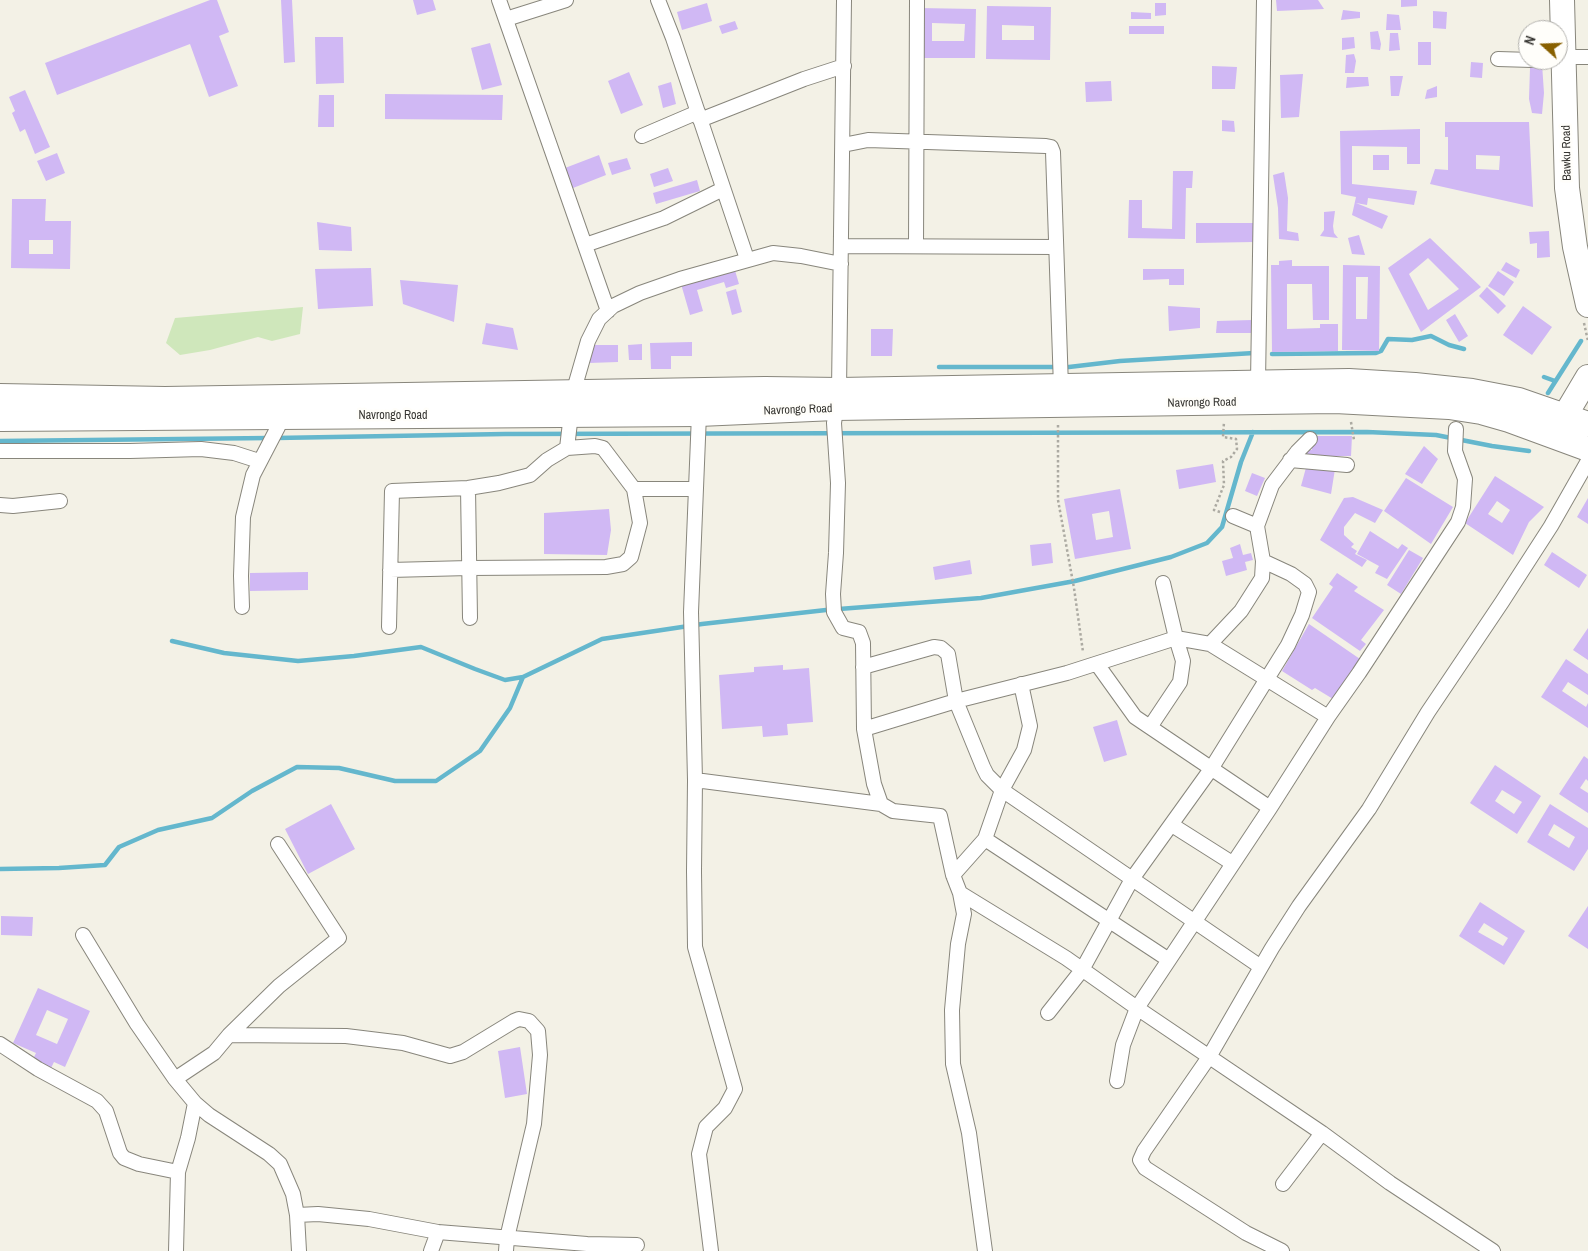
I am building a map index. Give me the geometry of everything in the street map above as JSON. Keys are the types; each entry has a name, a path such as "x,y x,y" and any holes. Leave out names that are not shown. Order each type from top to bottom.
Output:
{"highway":[{"name":"Bawku Road","path":"1562,0 1570,57 1567,188 1574,247 1588,304"},
{"path":"1553,437 1588,377"},
{"name":"Navrongo Road","path":"0,396 572,403 699,414 837,399 1061,387 1258,382 1349,382 1415,385 1472,391 1519,400 1588,424"},
{"name":"Navrongo Road","path":"0,419 280,417 572,403 765,389 837,399 1335,401 1449,406 1473,410 1509,420 1588,449"}],"street":[{"path":"499,0 608,311"},
{"path":"506,19 566,0"},
{"path":"658,0 673,38 747,259"},
{"path":"844,0 841,264 837,399 834,423 838,483 833,594 834,612 843,628 859,632 863,643 864,730 874,784 882,804"},
{"path":"916,246 917,0"},
{"path":"1258,382 1264,0"},
{"path":"1498,60 1518,60"},
{"path":"642,136 844,66"},
{"path":"843,145 868,140 1051,147 1053,152 1061,387"},
{"path":"585,245 664,218 723,189"},
{"path":"841,246 1056,247"},
{"path":"567,448 572,403 588,341 599,319 613,306 640,293 747,259 773,253 801,256 841,264"},
{"path":"699,414 691,612 695,780 695,947 735,1089 725,1108 706,1127 699,1154 711,1251"},
{"path":"242,608 241,576 244,518 253,474 258,461 278,427 280,417"},
{"path":"1117,1081 1123,1045 1137,1008 1458,522 1463,507 1465,479 1456,451 1456,429"},
{"path":"1210,644 1241,611 1262,578 1263,561 1257,526 1272,485 1290,460 1310,438"},
{"path":"389,627 390,570 392,491 468,488 499,483 530,475 547,460 567,448 595,446 603,448 634,489 640,523 631,557 623,564 606,567 390,570"},
{"path":"0,451 201,449 234,453 258,461"},
{"path":"1290,460 1347,465"},
{"path":"1282,1251 1246,1233 1145,1168 1140,1160 1144,1151 1209,1057 1299,906 1369,810 1428,712 1551,526 1588,461"},
{"path":"468,488 470,618"},
{"path":"634,489 695,489"},
{"path":"0,505 13,506 60,501"},
{"path":"1233,516 1257,526"},
{"path":"1048,1013 1082,970 1132,879 1211,769 1288,645 1302,614 1309,592 1305,584 1291,574 1263,561"},
{"path":"1150,727 1180,682 1183,660 1163,583"},
{"path":"864,730 956,700 1091,665 1176,638 1210,644 1328,717"},
{"path":"864,667 934,647 941,648 948,654 956,700 983,767 987,775 1002,790 1261,967"},
{"path":"1091,665 1135,716 1270,808"},
{"path":"953,875 985,839 1002,790 1024,750 1030,726 1021,684"},
{"path":"695,780 882,804 893,811 940,816 964,914 958,944 952,1010 953,1064 969,1133 985,1251"},
{"path":"1172,825 1232,863"},
{"path":"985,839 1169,960"},
{"path":"175,1079 214,1053 229,1035 279,986 338,938 278,844"},
{"path":"960,893 1066,958 1322,1133 1390,1183 1493,1251"},
{"path":"83,936 137,1024 175,1079 195,1103 209,1115 269,1154 280,1164 293,1194 297,1215 299,1251"},
{"path":"229,1035 346,1036 403,1043 450,1056 463,1052 514,1020 529,1021 538,1031 540,1055 534,1124 507,1244"},
{"path":"0,1044 38,1069 97,1101 106,1111 120,1153 124,1158 139,1164 178,1172"},
{"path":"176,1251 178,1172 188,1138 195,1103"},
{"path":"1283,1184 1322,1133"},
{"path":"297,1215 318,1214 369,1220 507,1244 637,1245"},
{"path":"431,1251 438,1232"}],"path":[{"path":"1588,321 1583,324 1588,341"},
{"path":"1214,510 1224,485 1223,461 1231,457 1237,449 1236,439 1223,436 1224,416"},
{"path":"1058,418 1058,500 1074,588 1091,665"},
{"path":"1350,418 1354,440"}],"green space":[{"path":"303,307 300,334 272,341 258,337 210,350 180,355 166,343 175,318"}],"building":[{"path":"210,0 217,0 229,32 219,36 238,86 209,97 190,44 57,95 45,63"},
{"path":"281,0 292,0 295,62 284,63"},
{"path":"413,0 433,0 436,10 417,15"},
{"path":"1276,0 1318,0 1324,9 1277,11"},
{"path":"1401,0 1417,0 1417,6 1401,7"},
{"path":"707,3 712,21 682,30 677,12"},
{"path":"1155,3 1166,3 1166,15 1155,16"},
{"path":"987,6 1051,7 1050,60 986,59","holes":["1002,25 1034,26 1034,40 1002,40"]},
{"path":"919,8 976,9 975,58 918,58","holes":["932,23 965,24 964,41 932,41"]},
{"path":"1343,10 1360,12 1360,18 1341,20"},
{"path":"1433,11 1447,12 1446,29 1433,28"},
{"path":"1131,12 1151,13 1151,19 1131,19"},
{"path":"1387,14 1399,15 1401,30 1386,30"},
{"path":"735,21 738,29 722,34 719,26"},
{"path":"1129,26 1164,26 1164,34 1129,34"},
{"path":"1378,31 1381,44 1380,50 1371,49 1370,32"},
{"path":"1390,33 1398,33 1400,50 1389,51"},
{"path":"315,37 343,37 344,83 316,84"},
{"path":"1354,37 1355,48 1342,50 1342,38"},
{"path":"1418,42 1431,42 1431,65 1418,65"},
{"path":"490,43 502,85 482,90 471,48"},
{"path":"1354,54 1356,61 1354,73 1345,73 1346,55"},
{"path":"1471,62 1483,63 1482,78 1470,77"},
{"path":"1212,66 1237,67 1235,89 1212,89"},
{"path":"1530,70 1542,70 1544,93 1542,114 1532,113 1529,99"},
{"path":"629,72 643,105 621,114 608,81"},
{"path":"1303,74 1299,117 1281,118 1280,75"},
{"path":"1390,76 1403,76 1399,96 1391,96"},
{"path":"1347,77 1368,77 1369,86 1346,88"},
{"path":"1111,81 1112,101 1086,102 1085,82"},
{"path":"671,82 676,104 663,108 658,86"},
{"path":"1437,86 1437,97 1425,99 1427,90"},
{"path":"25,90 50,147 35,154 25,129 20,132 12,113 15,111 9,97"},
{"path":"385,94 503,95 502,120 385,119"},
{"path":"319,95 334,95 334,127 318,127"},
{"path":"1222,120 1234,121 1235,132 1222,131"},
{"path":"1445,122 1529,122 1533,207 1430,184 1435,169 1448,170 1448,137 1445,137","holes":["1476,155 1500,156 1499,170 1476,169"]},
{"path":"1420,129 1420,164 1407,164 1407,147 1352,146 1352,184 1417,191 1414,205 1368,198 1367,205 1356,203 1388,216 1382,229 1352,215 1356,197 1341,194 1340,131"},
{"path":"57,153 65,173 46,181 37,161"},
{"path":"599,155 606,175 573,188 565,168"},
{"path":"1373,155 1389,155 1389,170 1373,170"},
{"path":"627,158 631,169 612,175 608,163"},
{"path":"668,168 673,181 654,187 650,174"},
{"path":"1173,171 1193,171 1192,188 1186,188 1185,239 1128,238 1129,200 1142,200 1142,228 1172,229"},
{"path":"1284,172 1288,198 1287,231 1298,233 1299,241 1279,239 1278,208 1273,175"},
{"path":"697,180 700,191 656,204 653,193"},
{"path":"12,199 46,199 45,221 71,221 70,269 11,268","holes":["29,240 53,240 53,254 29,254"]},
{"path":"1335,211 1333,226 1334,233 1338,238 1320,236 1324,230 1324,212"},
{"path":"317,222 351,227 352,251 319,250"},
{"path":"1196,223 1254,223 1254,242 1196,243"},
{"path":"1549,231 1550,257 1537,258 1537,243 1530,244 1529,232"},
{"path":"1359,235 1365,255 1352,254 1348,238"},
{"path":"1430,238 1481,287 1421,332 1388,268","holes":["1428,258 1459,289 1428,310 1409,274"]},
{"path":"1292,260 1292,266 1329,266 1329,320 1313,320 1312,284 1287,284 1287,329 1320,328 1320,324 1338,324 1338,351 1272,352 1271,265 1279,265 1279,261"},
{"path":"1506,262 1520,270 1516,278 1501,270"},
{"path":"1343,265 1380,266 1379,351 1342,350","holes":["1356,277 1368,277 1367,319 1356,319"]},
{"path":"734,267 739,284 726,288 724,282 697,290 703,311 690,315 681,284"},
{"path":"371,268 373,306 318,309 315,269"},
{"path":"1143,269 1184,269 1184,285 1169,285 1169,279 1143,280"},
{"path":"1498,271 1514,282 1504,296 1488,286"},
{"path":"400,280 458,285 454,322 403,304"},
{"path":"1487,287 1506,306 1498,314 1479,296"},
{"path":"736,289 742,312 732,315 726,292"},
{"path":"1168,306 1200,308 1200,328 1169,331"},
{"path":"1523,306 1552,327 1532,355 1503,335"},
{"path":"1455,314 1468,336 1459,342 1446,320"},
{"path":"1252,320 1252,333 1216,333 1217,321"},
{"path":"486,323 513,328 518,350 482,344"},
{"path":"871,329 893,329 892,356 871,356"},
{"path":"692,342 692,356 671,356 671,369 651,369 650,343"},
{"path":"642,344 642,360 629,360 628,345"},
{"path":"588,345 618,345 618,362 589,363"},
{"path":"1312,436 1352,436 1351,456 1315,456 1301,459 1302,450 1312,450"},
{"path":"1424,446 1438,459 1422,484 1405,474"},
{"path":"1213,464 1216,482 1179,489 1176,470"},
{"path":"1307,464 1335,469 1331,494 1301,486"},
{"path":"1252,473 1265,478 1257,496 1245,491"},
{"path":"1495,476 1544,507 1529,522 1513,555 1465,523","holes":["1497,501 1510,510 1502,523 1488,514"]},
{"path":"1406,478 1453,507 1431,544 1384,511"},
{"path":"1120,489 1131,549 1075,559 1064,499","holes":["1109,511 1113,537 1096,540 1092,514"]},
{"path":"1353,497 1383,510 1375,523 1355,513 1344,527 1344,535 1354,544 1351,547 1357,551 1355,554 1367,560 1362,567 1320,540 1344,498"},
{"path":"1588,498 1588,524 1577,517"},
{"path":"609,509 611,530 607,555 544,554 544,513"},
{"path":"1370,531 1398,549 1402,544 1408,548 1387,579 1375,573 1379,566 1357,554"},
{"path":"1051,543 1053,563 1032,566 1030,545"},
{"path":"1240,544 1243,555 1251,553 1253,560 1245,562 1247,570 1226,576 1222,561 1233,558 1230,548"},
{"path":"1409,550 1423,558 1401,594 1387,585"},
{"path":"1552,552 1587,575 1579,588 1544,565"},
{"path":"970,560 972,574 935,580 933,567"},
{"path":"308,572 308,590 250,591 250,573"},
{"path":"1337,573 1358,587 1354,591 1384,610 1361,640 1366,644 1360,651 1312,618 1333,587 1329,584"},
{"path":"1309,624 1360,659 1333,699 1315,688 1312,690 1282,671"},
{"path":"1588,628 1588,660 1573,650"},
{"path":"1566,659 1588,674 1588,695 1568,682 1562,691 1586,707 1588,703 1588,728 1541,697"},
{"path":"783,665 783,670 809,668 813,722 787,724 788,735 763,737 762,726 722,729 719,675 754,672 754,667"},
{"path":"1117,720 1127,755 1104,762 1093,727"},
{"path":"1584,756 1588,759 1588,781 1586,779 1580,788 1588,793 1588,813 1559,794"},
{"path":"1495,765 1541,796 1517,834 1470,803","holes":["1502,790 1522,802 1514,814 1495,801"]},
{"path":"331,804 355,849 308,874 285,829"},
{"path":"1550,804 1588,828 1588,849 1574,871 1527,842","holes":["1554,824 1575,837 1569,848 1548,835"]},
{"path":"1480,902 1525,931 1504,965 1459,936","holes":["1484,923 1508,938 1503,946 1478,932"]},
{"path":"1588,906 1588,949 1568,936"},
{"path":"1,916 33,917 32,936 1,935"},
{"path":"38,988 90,1011 65,1067 54,1062 51,1068 33,1059 36,1053 13,1043","holes":["47,1010 68,1019 57,1044 36,1035"]},
{"path":"520,1047 527,1094 505,1098 498,1051"}],"waterway":[{"path":"1272,354 1376,353 1381,351 1388,339 1412,340 1431,336 1449,345 1464,349"},
{"path":"1548,393 1581,341"},
{"path":"939,367 1069,367 1120,361 1254,353"},
{"path":"1544,377 1555,381"},
{"path":"172,641 224,653 298,661 421,647 505,680 523,677 602,639 702,624 826,610 981,598 1075,581 1171,557 1207,543 1222,527 1241,462 1253,432"},
{"path":"276,438 505,434 1367,432 1436,435 1529,451"},
{"path":"0,441 269,438"},
{"path":"0,869 105,865 119,847 158,830 212,818 252,791 297,767 339,768 395,781 436,781 480,751 510,708 523,677"}]}
